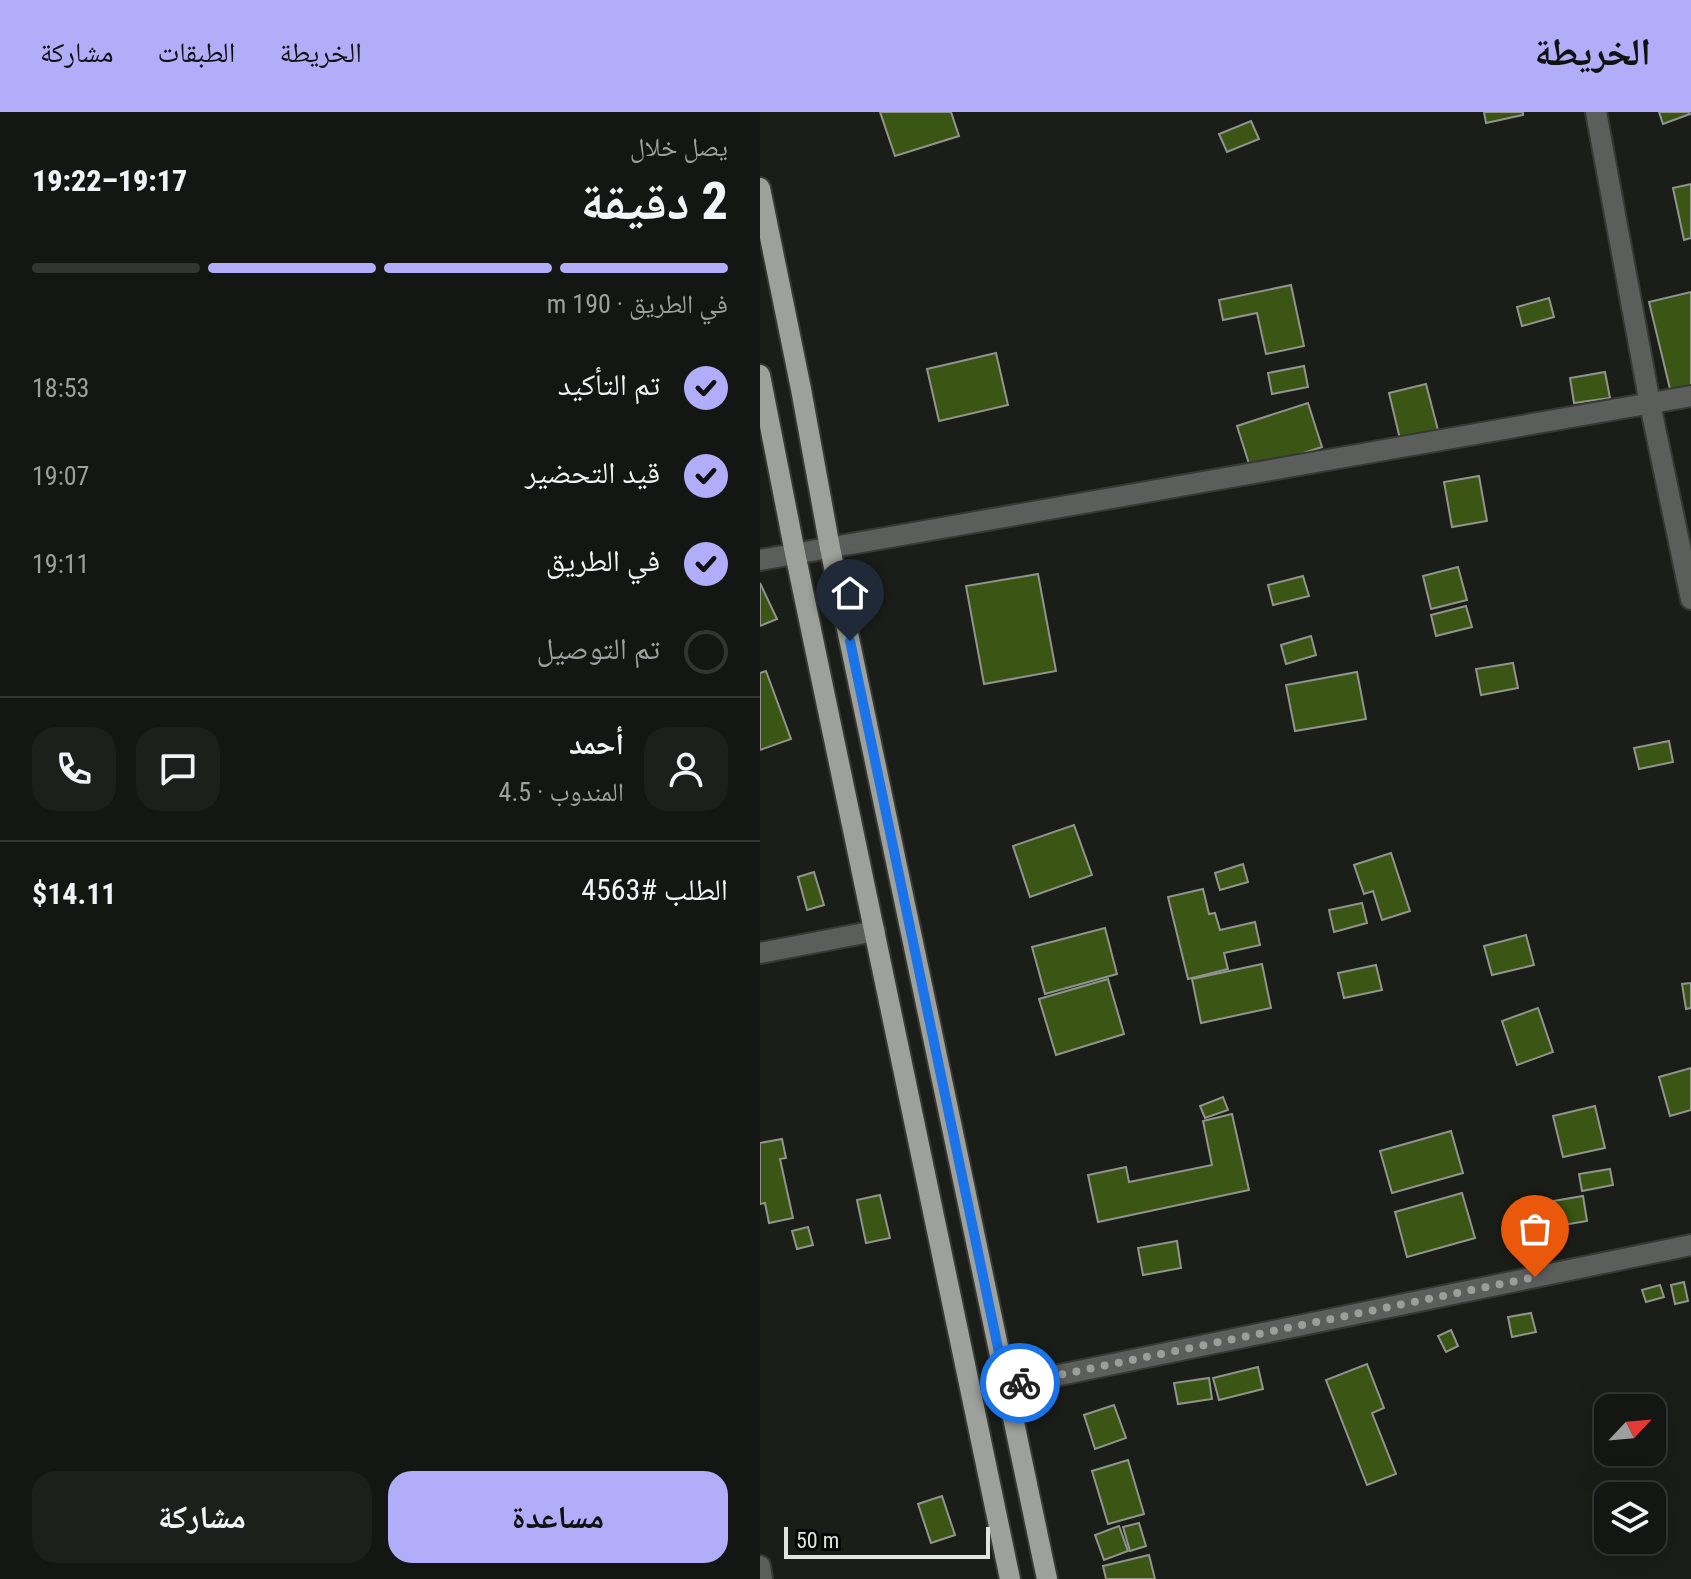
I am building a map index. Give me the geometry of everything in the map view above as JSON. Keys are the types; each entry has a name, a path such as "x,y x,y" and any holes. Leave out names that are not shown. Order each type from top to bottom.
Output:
{"main road":[{"path":"760,188 830,548 1047,1579"},
{"path":"760,375 1010,1579"}],"street":[{"path":"1596,112 1650,404 1691,599"},
{"path":"760,560 1691,396"},
{"path":"760,953 875,931"},
{"path":"1006,1386 1691,1245"},
{"path":"760,1566 762,1579"}],"building":[{"path":"880,112 951,112 959,136 895,156"},
{"path":"1484,112 1523,112 1523,115 1486,123"},
{"path":"1659,112 1689,112 1690,114 1663,124"},
{"path":"1251,121 1259,139 1227,152 1219,134"},
{"path":"1691,184 1691,238 1684,240 1673,188"},
{"path":"1291,285 1304,346 1266,354 1257,313 1223,320 1219,300"},
{"path":"1691,292 1691,388 1671,393 1649,302"},
{"path":"1549,298 1554,317 1522,326 1517,307"},
{"path":"996,353 1008,405 939,421 927,369"},
{"path":"1304,366 1308,387 1272,394 1268,373"},
{"path":"1605,372 1610,398 1574,403 1570,378"},
{"path":"1426,384 1438,430 1400,439 1389,393"},
{"path":"1308,403 1322,447 1251,470 1237,426"},
{"path":"1479,476 1487,521 1452,527 1444,482"},
{"path":"1458,567 1467,600 1431,609 1423,576"},
{"path":"1038,574 1056,671 984,684 966,586"},
{"path":"1303,576 1309,596 1273,605 1268,585"},
{"path":"760,583 777,619 760,626"},
{"path":"1466,606 1472,627 1436,636 1431,615"},
{"path":"1311,636 1316,655 1286,664 1281,645"},
{"path":"1513,663 1518,688 1481,695 1476,669"},
{"path":"766,671 791,739 760,750 760,673"},
{"path":"1357,672 1366,719 1295,731 1286,685"},
{"path":"1669,741 1673,762 1639,769 1634,748"},
{"path":"1074,825 1092,875 1030,897 1013,846"},
{"path":"1391,853 1410,911 1382,920 1373,891 1364,894 1354,865"},
{"path":"1243,864 1248,882 1220,890 1215,873"},
{"path":"814,872 824,905 807,910 798,877"},
{"path":"1203,889 1209,914 1215,913 1220,930 1255,922 1260,945 1224,953 1228,969 1188,979 1168,897"},
{"path":"1362,903 1367,923 1334,932 1329,910"},
{"path":"1105,928 1117,974 1045,994 1032,947"},
{"path":"1526,935 1534,965 1492,975 1484,946"},
{"path":"1262,964 1271,1008 1201,1023 1192,979"},
{"path":"1376,965 1382,990 1344,998 1338,973"},
{"path":"1108,979 1124,1034 1056,1055 1039,999"},
{"path":"1691,983 1691,1008 1686,1009 1682,984"},
{"path":"1538,1008 1553,1052 1517,1065 1502,1021"},
{"path":"1691,1068 1691,1110 1670,1116 1659,1077"},
{"path":"1223,1097 1228,1110 1205,1118 1200,1106"},
{"path":"1595,1106 1605,1148 1563,1157 1553,1116"},
{"path":"1232,1114 1249,1190 1098,1222 1088,1175 1126,1167 1129,1182 1212,1165 1203,1121"},
{"path":"1451,1131 1463,1173 1392,1193 1380,1151"},
{"path":"782,1139 786,1158 780,1159 793,1218 769,1223 765,1203 760,1204 760,1143"},
{"path":"1610,1169 1613,1185 1582,1191 1579,1174"},
{"path":"1462,1193 1475,1238 1407,1257 1395,1212"},
{"path":"880,1195 890,1238 866,1243 857,1200"},
{"path":"1583,1196 1587,1221 1551,1227 1547,1202"},
{"path":"808,1227 813,1245 797,1249 792,1231"},
{"path":"1177,1241 1181,1268 1143,1275 1138,1248"},
{"path":"1684,1282 1688,1301 1675,1304 1671,1285"},
{"path":"1660,1285 1664,1297 1646,1302 1642,1290"},
{"path":"1531,1313 1536,1332 1512,1337 1508,1317"},
{"path":"1451,1330 1458,1346 1446,1352 1438,1336"},
{"path":"1367,1364 1384,1408 1372,1413 1396,1474 1367,1485 1326,1380"},
{"path":"1258,1367 1263,1389 1219,1400 1213,1378"},
{"path":"1209,1378 1212,1399 1178,1404 1174,1383"},
{"path":"1114,1405 1126,1438 1095,1449 1084,1415"},
{"path":"1128,1460 1144,1514 1108,1524 1092,1471"},
{"path":"942,1496 955,1535 931,1543 918,1504"},
{"path":"1139,1523 1146,1546 1130,1551 1123,1527"},
{"path":"1119,1526 1128,1551 1104,1560 1095,1535"},
{"path":"1149,1555 1155,1579 1106,1579 1103,1566"}],"way so far":[{"path":"1020,1383 1535,1277"}],"route":[{"path":"850,641 1006,1386 1020,1383"}]}
